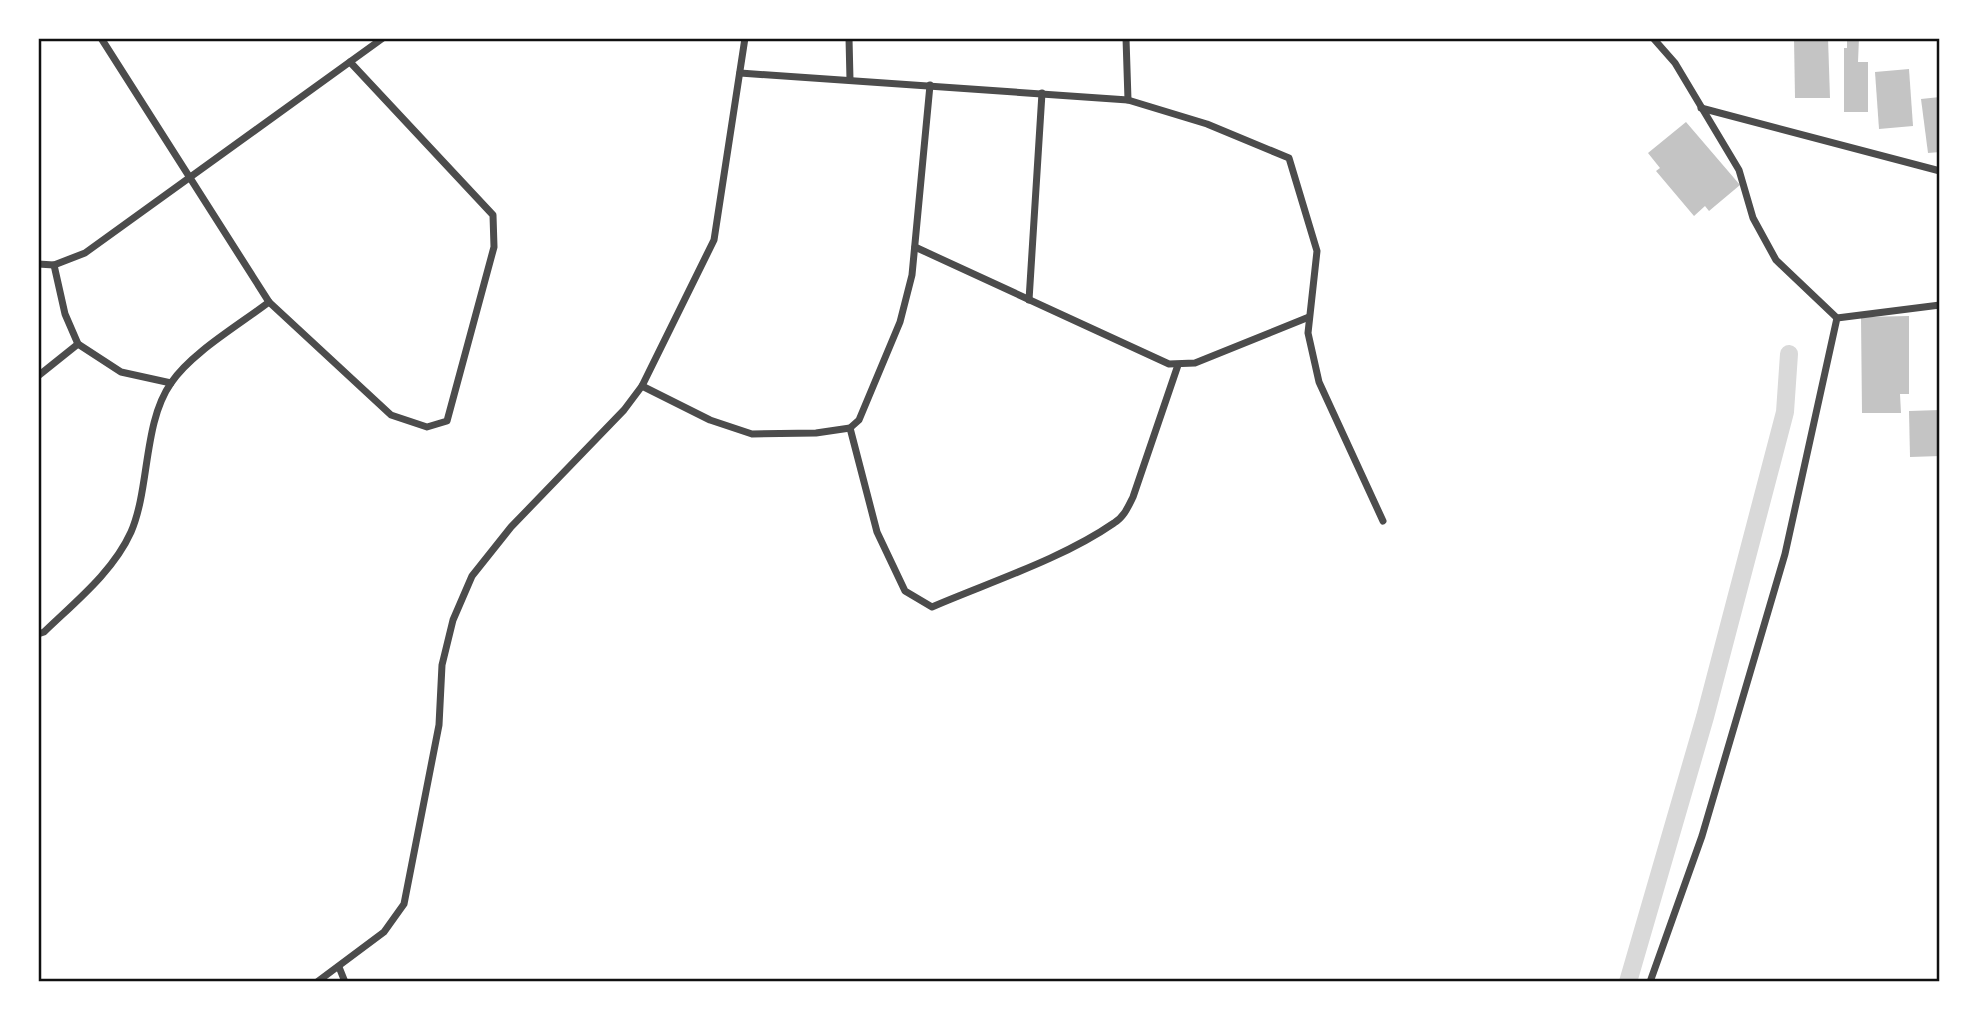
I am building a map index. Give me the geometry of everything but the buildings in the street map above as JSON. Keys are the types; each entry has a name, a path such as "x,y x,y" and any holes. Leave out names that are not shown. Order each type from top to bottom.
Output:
{"street":[{"path":"100,38 269,302 391,415 427,427 447,421 494,247 493,215 350,62"},
{"path":"38,264 54,265 85,253 383,38"},
{"path":"317,982 384,932 404,904 439,725 442,665 453,620 472,576 511,527 624,410 642,386 714,240 745,38"},
{"path":"849,38 850,80"},
{"path":"1126,38 1128,100"},
{"path":"1653,38 1675,63 1739,170 1753,218 1776,260 1837,318"},
{"path":"740,72 1128,100 1207,124 1289,158 1317,251 1308,333 1319,382 1383,521"},
{"path":"642,386 710,420 752,434 816,433 850,428 859,420 900,323 912,275 930,85"},
{"path":"1029,300 1042,93"},
{"path":"1701,108 1940,171"},
{"path":"915,247 1160,361 1178,365 1195,363 1310,317"},
{"path":"54,265 65,314 78,344 121,372 171,383"},
{"path":"38,634 44,632 115,561 132,530 160,404 171,383 190,363 269,302"},
{"path":"1837,318 1940,305"},
{"path":"1650,982 1702,836 1785,554 1837,318"},
{"path":"38,376 78,344"},
{"path":"850,428 877,532 905,591 932,607 1069,548 1116,522 1126,512 1133,497 1178,365"},
{"path":"339,967 345,982"}],"waterway":[{"path":"1628,982 1705,717 1785,412 1789,354"}]}
